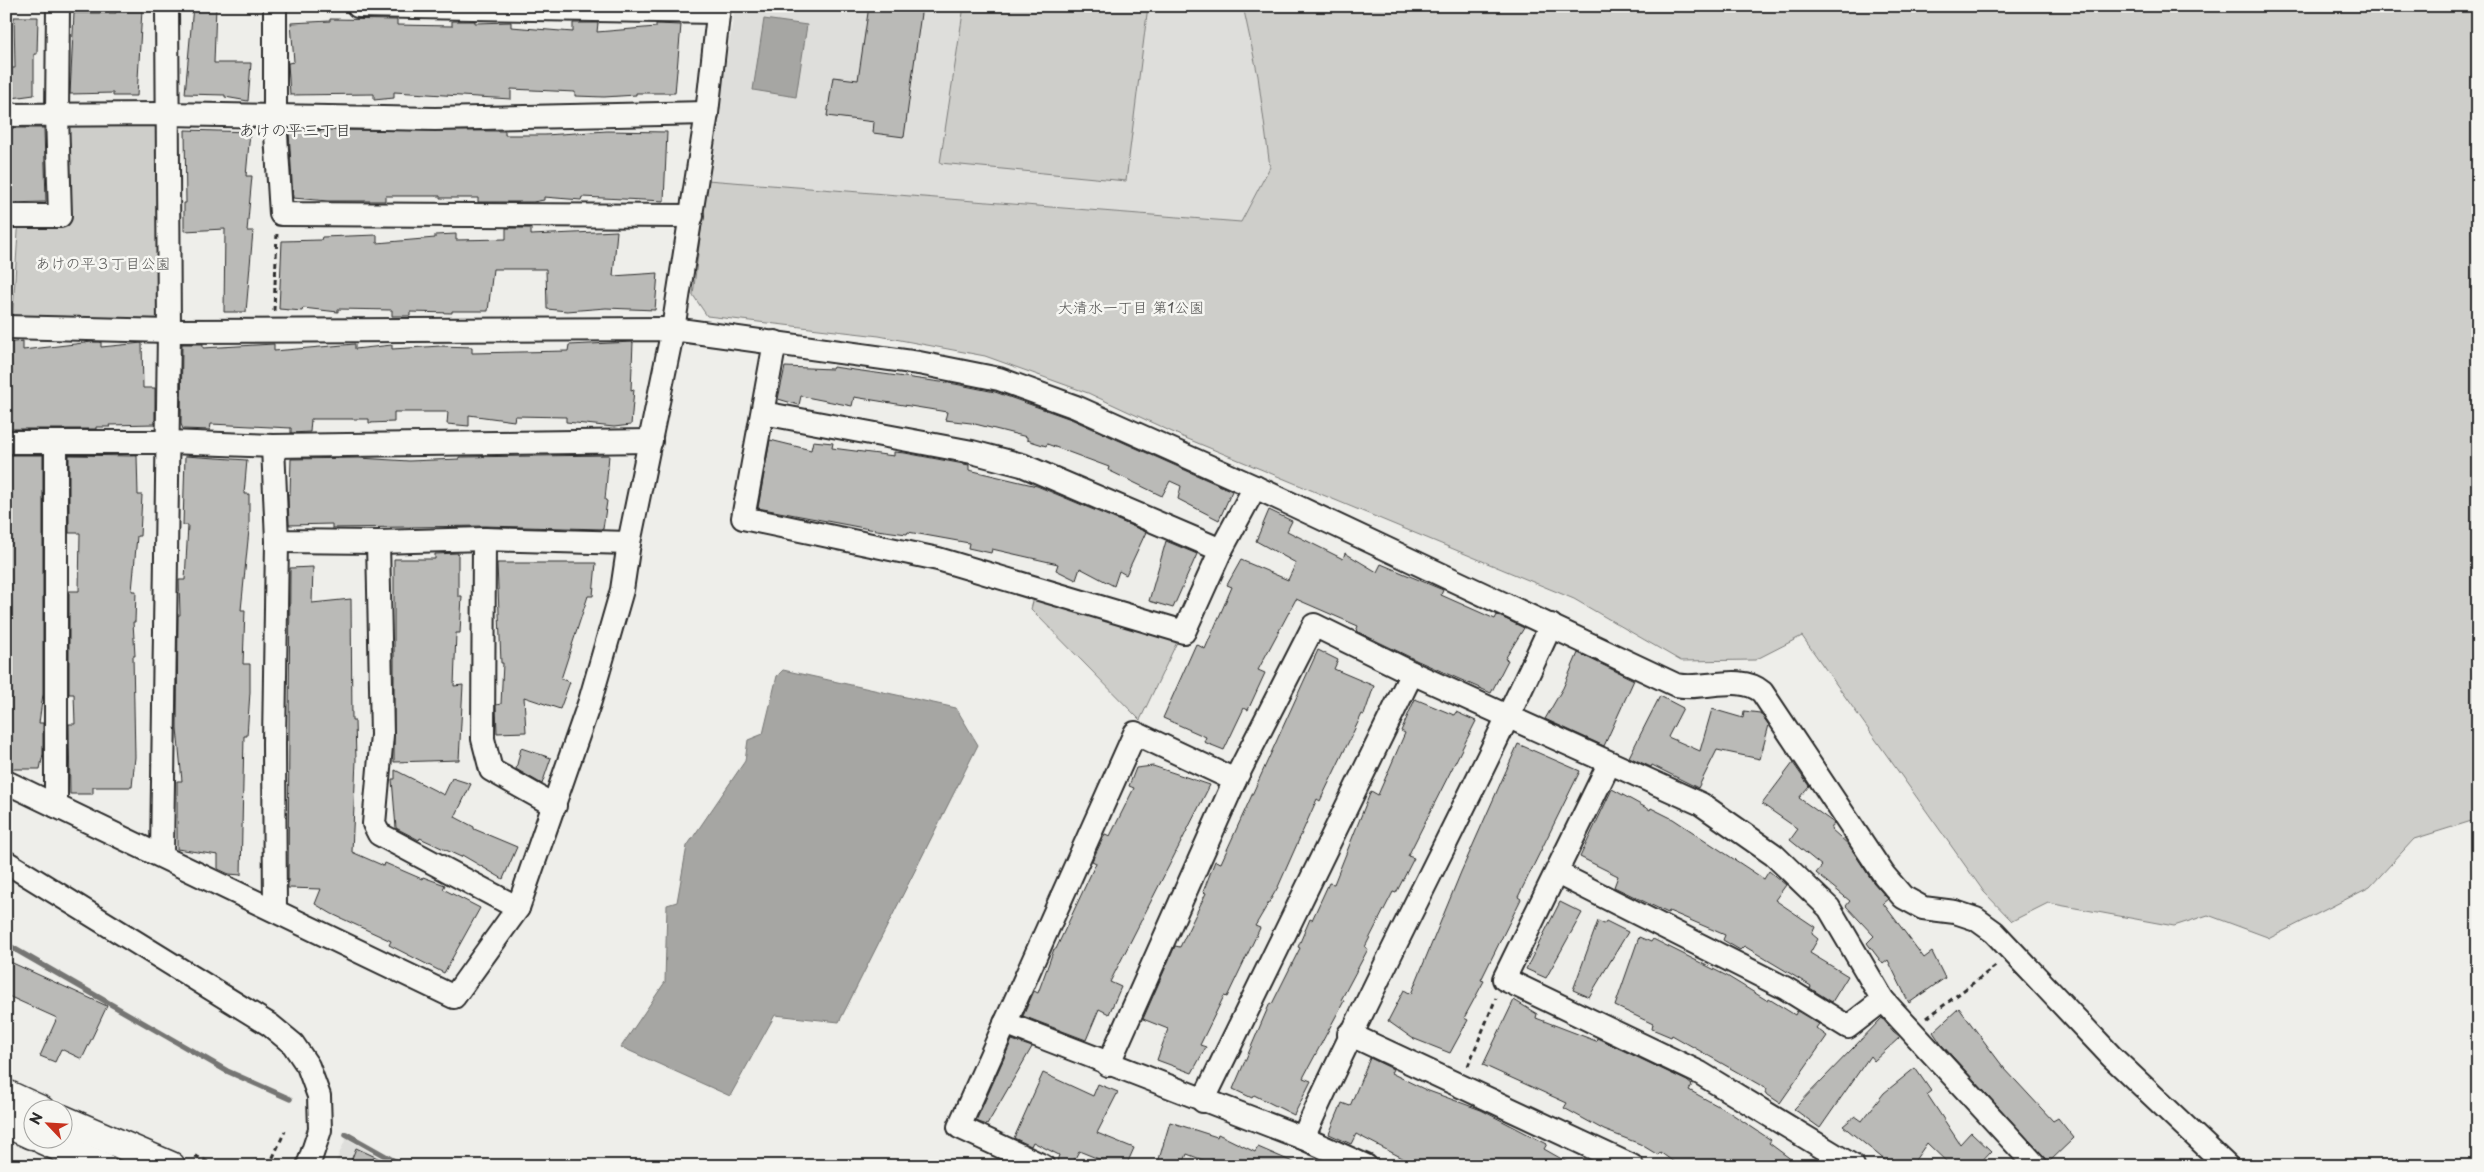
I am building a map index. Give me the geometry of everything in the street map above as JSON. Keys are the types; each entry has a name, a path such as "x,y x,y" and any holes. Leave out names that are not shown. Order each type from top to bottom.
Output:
{"highway":[{"path":"6,1094 22,1101"},
{"path":"72,1122 183,1161"},
{"path":"6,1123 22,1130"},
{"path":"66,1150 102,1166"}],"street":[{"path":"6,216 60,216 57,115 58,6"},
{"path":"162,856 169,331 168,6"},
{"path":"275,6 275,118 281,214 692,216"},
{"path":"6,782 454,997 518,908 590,701 622,590 629,543 673,328 692,216 707,113 719,9 358,6"},
{"path":"6,115 167,114 275,118 435,119 707,113"},
{"path":"6,327 169,331 673,328 918,363 1000,380 1076,407 1256,487 1676,684 1689,688 1744,683 1755,686 1762,692 1884,875 1903,897 1923,908 1955,912 1976,919 1994,932 2112,1057 2227,1166"},
{"path":"775,342 743,518 938,559 1184,632 1221,550 1256,487"},
{"path":"763,413 972,452 1022,465 1221,550"},
{"path":"6,442 168,442 273,446 651,441"},
{"path":"56,442 56,806"},
{"path":"273,446 276,541 274,743 276,910"},
{"path":"276,541 378,542 484,539 629,543"},
{"path":"484,539 483,739 491,770 555,806"},
{"path":"378,542 382,735 374,824 379,834 518,908"},
{"path":"1108,1065 1235,780 1314,625 1509,718 1701,804 1774,855 1829,908 1883,1000 2036,1166"},
{"path":"1303,1138 1350,1034 1509,718 1551,625"},
{"path":"1203,1101 1412,673"},
{"path":"1044,1166 959,1127 1135,733 1235,780"},
{"path":"1610,764 1504,979 1700,1073 1854,1166"},
{"path":"6,862 270,1025 293,1044 308,1066 319,1096 320,1130 308,1166"},
{"path":"1557,873 1785,988 1848,1028 1883,1000"},
{"path":"1005,1023 1108,1065 1303,1138 1366,1166"},
{"path":"1350,1034 1632,1166"}],"path":[{"path":"274,330 277,225 281,214"},
{"path":"1911,1031 1997,965"},
{"path":"1460,1085 1504,979"},
{"path":"269,1166 284,1131"},
{"path":"183,1161 218,1166"}],"shaded area":[{"path":"735,6 1243,6 1258,76 1270,167 1241,222 707,180"},
{"path":"764,19 807,25 796,97 753,90"},
{"path":"783,670 956,708 978,745 839,1022 775,1015 730,1096 621,1047 665,982 667,905 677,902 687,846 745,761 748,740 763,734 777,676"},
{"path":"346,1138 394,1166 334,1166"}],"green space":[{"path":"964,6 1148,6 1126,181 940,163"},
{"name":"大清水一丁目 第1公園","path":"1243,6 2478,6 2478,819 2414,839 2370,887 2270,938 2208,915 2174,926 2048,903 2012,921 1984,892 1802,636 1755,660 1681,661 1574,599 1183,437 1088,393 985,356 879,336 707,316 693,295 707,180 1241,222 1270,167 1258,76"},
{"name":"あけの平３丁目公園","path":"167,114 169,331 12,327 19,216 60,216 57,115"},
{"path":"1034,598 1177,642 1140,720 1031,609"}],"building":[{"path":"193,6 216,6 214,63 251,63 248,101 225,97 225,95 185,94"},
{"path":"869,6 922,6 904,137 873,133 874,122 827,116 833,77 858,80"},
{"path":"142,10 137,96 113,96 113,93 70,94 74,13 116,13 116,11"},
{"path":"14,17 38,17 37,54 34,54 34,95 12,98 10,68 15,68"},
{"path":"330,19 397,20 397,25 452,26 452,21 475,21 475,23 511,22 511,27 573,32 573,23 598,23 597,32 656,27 656,24 681,25 675,93 636,93 636,95 604,97 575,96 575,92 511,89 511,99 394,92 394,98 374,100 374,94 290,95 288,63 294,62 291,23 330,21"},
{"path":"6,128 44,128 46,202 6,203"},
{"path":"185,130 250,132 246,176 252,176 247,231 253,231 246,312 224,312 225,229 184,231 184,203 186,203"},
{"path":"331,130 505,131 505,135 545,135 607,131 667,132 664,201 582,197 581,200 544,197 544,200 533,202 478,202 478,198 440,198 440,196 385,196 385,201 328,201 293,198 289,132"},
{"path":"506,228 531,228 531,235 617,231 613,276 658,273 655,310 606,308 567,311 547,309 546,269 493,269 488,311 452,311 452,313 410,312 410,316 392,316 392,310 338,309 338,312 303,308 302,311 279,309 282,241 377,235 377,243 435,238 435,235 456,234 456,240 506,239"},
{"path":"23,341 23,350 92,342 101,342 101,347 142,343 143,388 155,388 155,424 109,425 110,427 96,427 96,429 6,429 6,343"},
{"path":"633,342 631,390 634,389 631,425 614,427 566,422 566,417 515,416 514,421 469,415 469,426 447,424 448,412 394,412 394,422 369,423 369,419 311,419 310,432 291,433 291,428 211,424 210,430 183,429 181,424 182,344 203,344 203,348 274,344 274,351 355,344 355,349 392,345 392,349 441,346 472,347 472,353 568,351 569,345"},
{"path":"785,367 832,369 833,367 955,384 995,392 1071,419 1232,491 1219,520 1178,499 1181,486 1170,481 1162,496 1108,470 1109,467 1047,444 1046,446 1027,440 1027,437 971,423 945,420 947,412 854,397 852,406 801,396 799,405 778,399"},
{"path":"770,440 811,450 813,441 833,443 832,448 894,456 894,452 905,453 969,465 969,470 1037,486 1146,532 1126,575 1119,571 1114,586 1080,568 1076,580 1056,570 1058,564 992,549 991,553 968,548 969,543 908,532 907,534 869,529 758,508"},
{"path":"6,455 43,455 43,694 39,723 43,723 43,754 40,769 6,769"},
{"path":"69,455 137,456 138,495 142,495 140,536 137,536 132,591 136,591 135,622 133,622 135,757 132,787 93,787 93,794 70,794 69,724 75,724 74,694 69,694 69,591 79,591 80,533 69,533"},
{"path":"609,455 605,500 607,501 603,529 484,526 332,528 332,524 289,525 288,494 290,494 291,459 359,458 409,461 459,459 459,457"},
{"path":"185,456 247,460 244,494 249,494 249,530 241,610 245,610 243,664 250,664 250,692 247,736 244,736 241,875 229,874 218,869 218,855 177,849 177,781 182,781 177,728 179,580 185,580 188,525 183,525"},
{"path":"1269,510 1292,521 1287,531 1343,559 1345,553 1377,572 1381,564 1443,590 1441,595 1495,619 1497,615 1524,628 1505,659 1508,660 1491,693 1418,661 1356,631 1358,626 1296,599 1258,670 1265,673 1248,710 1244,708 1224,750 1204,742 1206,737 1163,718 1196,644 1205,649 1232,587 1227,585 1241,560 1288,580 1296,563 1256,541"},
{"path":"1166,541 1197,554 1173,608 1149,601"},
{"path":"458,553 458,596 462,596 460,633 456,633 454,686 463,685 459,760 394,762 394,559 435,559 435,554"},
{"path":"497,563 596,563 593,596 588,596 561,679 570,682 560,709 524,697 526,732 497,733 496,705 501,704 503,663 501,663"},
{"path":"313,567 312,603 351,599 352,721 355,721 356,760 352,852 384,866 385,863 422,879 423,877 445,885 443,889 480,908 444,973 389,945 391,941 332,914 315,904 321,889 288,888 290,568"},
{"path":"1318,650 1338,660 1334,669 1374,686 1364,715 1362,714 1320,801 1317,799 1278,887 1255,926 1260,928 1227,997 1224,996 1200,1045 1206,1047 1192,1073 1157,1060 1168,1029 1143,1019 1175,946 1180,947 1206,893 1203,892 1215,861 1221,863"},
{"path":"1578,653 1634,680 1604,746 1545,719 1563,688"},
{"path":"1660,696 1683,708 1668,737 1700,751 1712,709 1743,718 1744,711 1760,713 1769,725 1760,759 1717,750 1698,788 1652,765 1651,767 1629,757"},
{"path":"1415,699 1454,715 1456,712 1476,721 1408,856 1414,858 1396,893 1393,892 1365,947 1368,949 1341,1000 1344,1001 1303,1078 1311,1081 1294,1115 1254,1095 1252,1098 1233,1089 1270,1003 1272,1004 1300,948 1298,947 1310,919 1312,920 1329,883 1334,884 1371,791 1378,795 1405,733 1401,731"},
{"path":"1518,744 1580,771 1518,897 1521,899 1481,980 1484,981 1464,1018 1468,1020 1450,1053 1412,1038 1388,1021 1404,990 1411,994 1461,872"},
{"path":"521,748 551,758 542,784 516,769"},
{"path":"1793,763 1809,786 1799,798 1834,823 1831,829 1849,845 1873,882 1888,899 1883,903 1924,958 1932,952 1945,978 1909,1003 1888,960 1883,964 1867,943 1874,936 1846,906 1850,901 1816,873 1822,866 1790,840 1798,829 1762,804"},
{"path":"1153,766 1210,785 1110,982 1121,987 1109,1014 1099,1009 1086,1040 1023,1016 1034,991 1038,993 1054,949 1056,949 1096,863 1092,861 1105,834 1110,836 1134,788 1129,786 1136,768"},
{"path":"395,770 444,795 452,778 471,784 455,817 474,827 474,829 517,847 503,879 462,855 461,857 420,838 419,840 396,828 392,779 395,779"},
{"path":"1612,789 1650,810 1651,808 1673,819 1764,879 1769,871 1786,885 1775,900 1815,927 1812,934 1818,939 1810,953 1848,976 1832,1002 1810,988 1811,986 1744,946 1740,950 1723,940 1725,935 1669,911 1668,913 1614,887 1618,876 1580,857"},
{"path":"1560,902 1582,913 1546,978 1526,969"},
{"path":"1598,921 1604,924 1606,921 1628,932 1589,997 1573,990"},
{"path":"1639,937 1651,942 1653,939 1727,976 1795,1015 1797,1011 1819,1024 1816,1028 1827,1036 1780,1103 1765,1093 1767,1089 1672,1035 1671,1037 1652,1029 1653,1024 1615,1006"},
{"path":"6,960 107,1006 82,1059 61,1049 55,1062 40,1056 57,1018 6,995"},
{"path":"1514,1000 1537,1014 1536,1018 1596,1041 1597,1038 1687,1081 1692,1085 1689,1090 1729,1112 1771,1140 1769,1143 1800,1166 1679,1166 1660,1152 1658,1155 1640,1144 1604,1130 1564,1108 1567,1103 1483,1065"},
{"path":"1959,1008 2004,1068 2053,1121 2058,1118 2074,1138 2049,1162 1941,1044 1933,1032"},
{"path":"1882,1018 1899,1038 1874,1061 1870,1056 1820,1128 1794,1109"},
{"path":"1012,1040 1032,1047 987,1125 976,1121"},
{"path":"1370,1058 1393,1069 1391,1073 1426,1090 1481,1110 1547,1144 1544,1149 1574,1166 1418,1166 1356,1134 1351,1144 1329,1134 1342,1103 1350,1106"},
{"path":"1915,1068 1931,1091 1927,1094 1960,1144 1971,1132 1991,1151 1977,1166 1951,1166 1927,1143 1911,1166 1892,1166 1843,1126 1855,1116 1862,1121 1884,1093"},
{"path":"1043,1073 1093,1096 1098,1084 1118,1092 1097,1133 1134,1148 1126,1166 1105,1166 1106,1162 1079,1151 1071,1166 1065,1166 1057,1161 1059,1155 1033,1142 1031,1146 1014,1138"},
{"path":"1170,1122 1217,1137 1218,1134 1255,1152 1258,1147 1302,1166 1219,1166 1187,1154 1182,1166 1157,1166"},
{"path":"356,1148 395,1166 349,1166"}],"waterway":[{"path":"6,944 227,1071 290,1099"},
{"path":"346,1134 403,1166"}],"district":[{"name":"あけの平三丁目","path":"295,130"}]}
